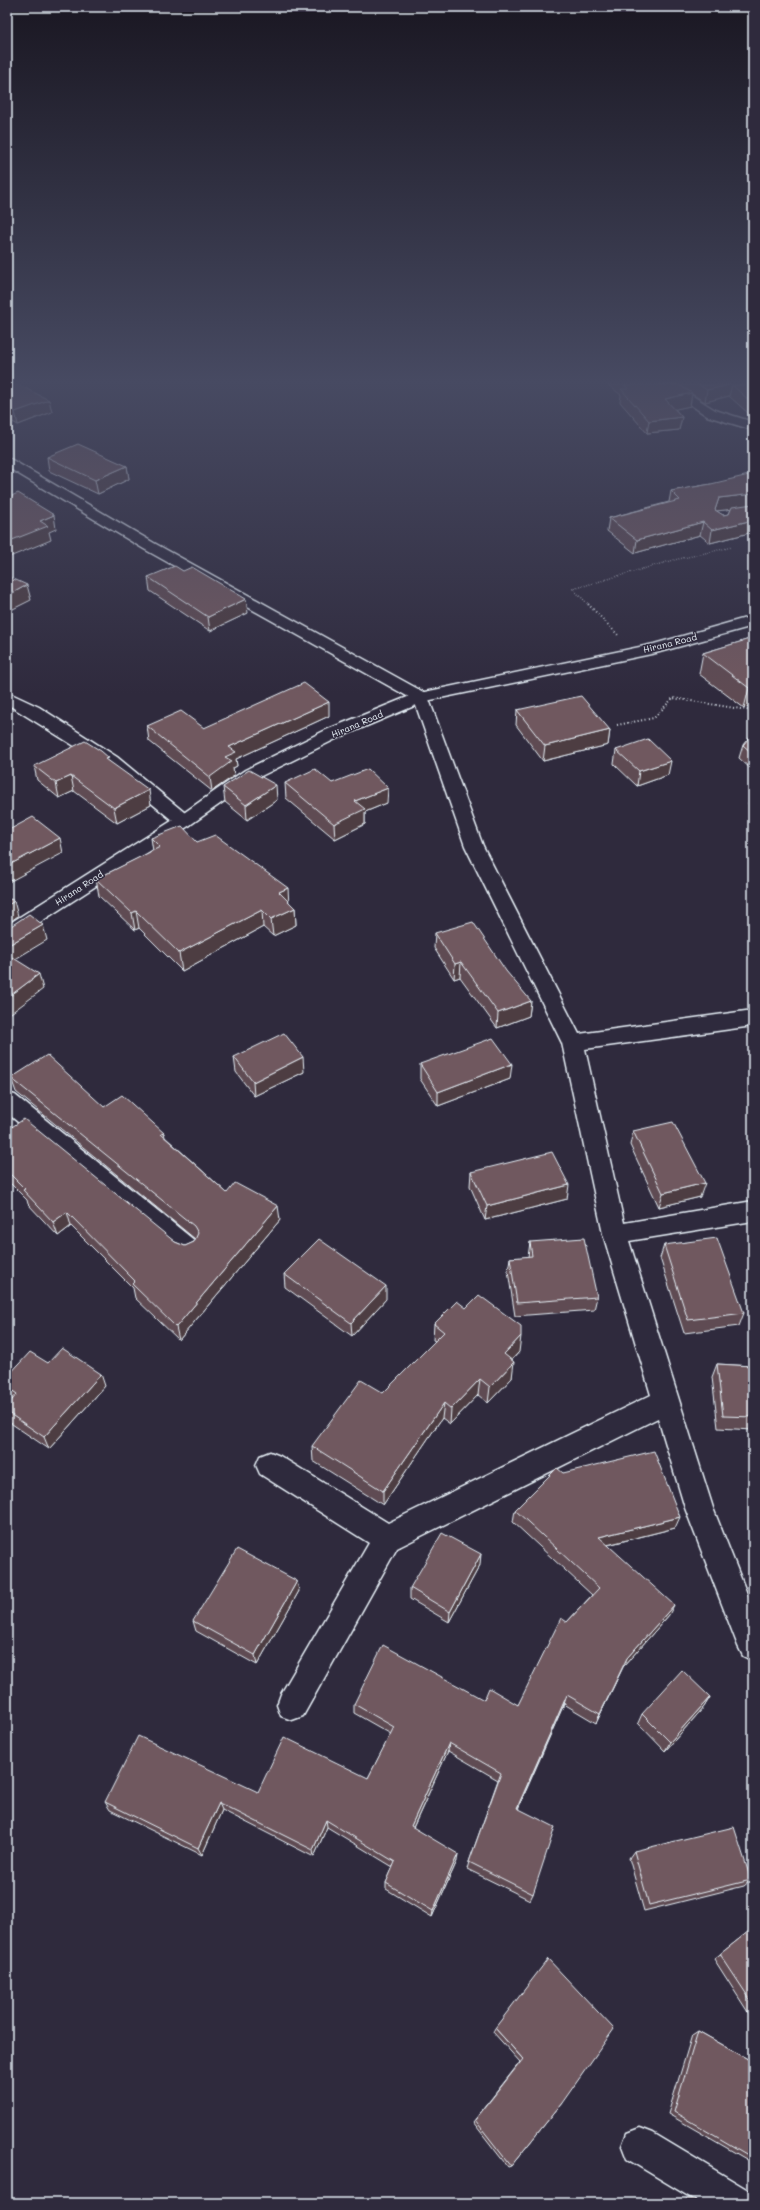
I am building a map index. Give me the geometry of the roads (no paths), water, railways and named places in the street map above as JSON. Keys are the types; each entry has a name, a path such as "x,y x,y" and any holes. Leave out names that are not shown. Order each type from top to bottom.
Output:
{"street":[{"path":"52,488 149,546 421,697 474,846 573,1043 615,1234 699,1508 753,1646"},
{"name":"Hirana Road","path":"7,934 184,821 251,774 332,734 421,697 635,652 753,621"},
{"path":"7,697 33,711 111,761 184,821"},
{"path":"573,1043 753,1018"},
{"path":"7,1101 187,1248"},
{"path":"615,1234 753,1211"},
{"path":"292,1706 387,1538 666,1401"},
{"path":"270,1465 387,1538"},
{"path":"640,2146 735,2203"}]}
